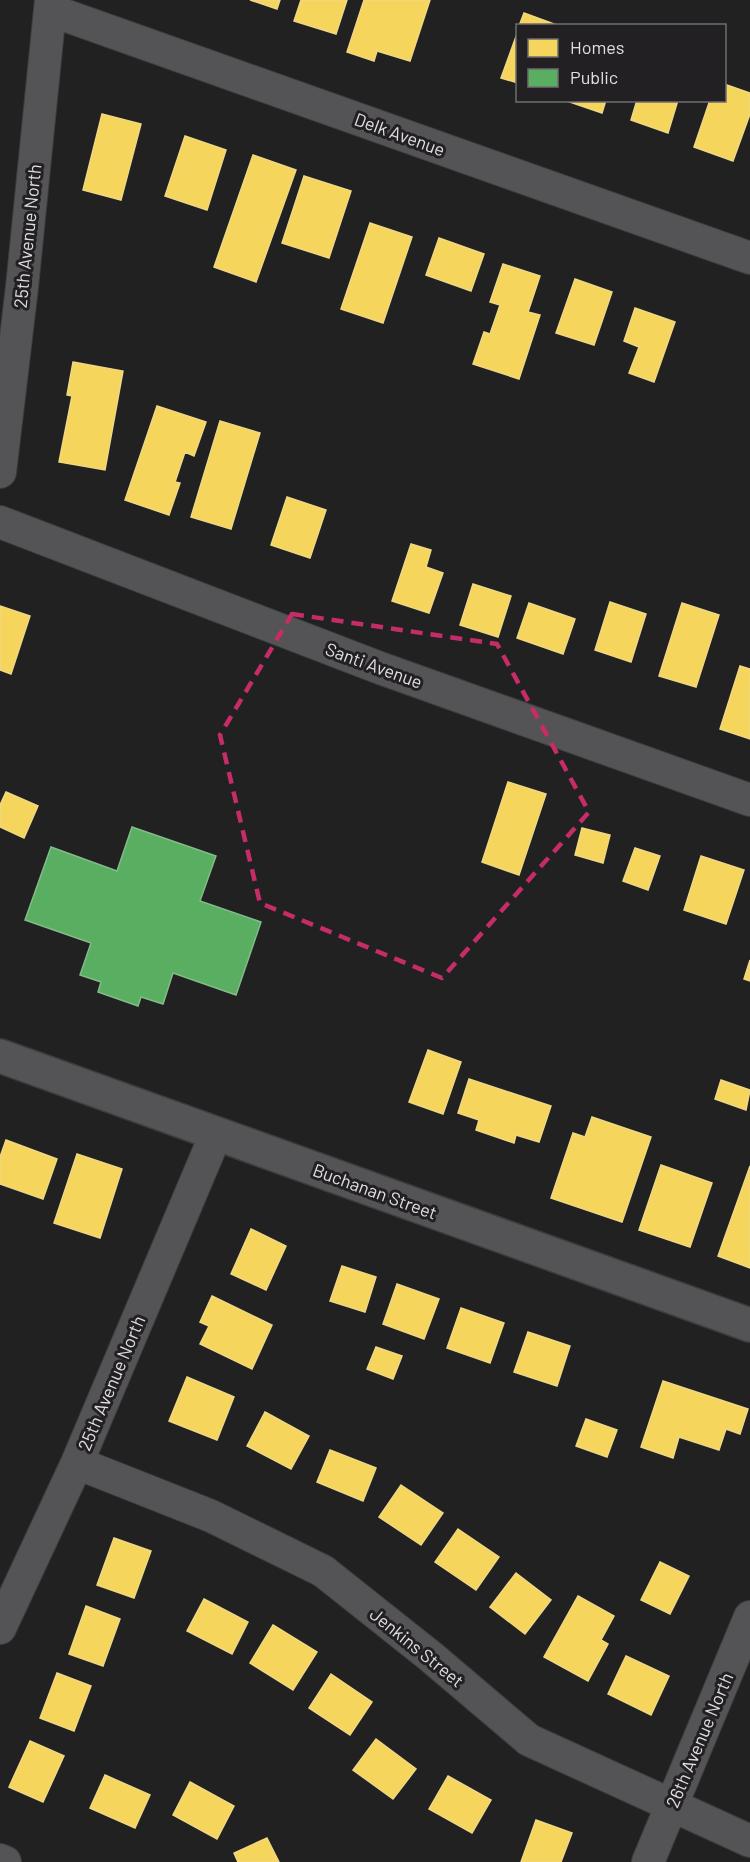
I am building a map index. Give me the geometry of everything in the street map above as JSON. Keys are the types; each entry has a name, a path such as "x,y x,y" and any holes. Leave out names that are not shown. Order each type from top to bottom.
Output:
{"street":[{"name":"Delk Avenue","path":"51,5 750,258"},
{"name":"25th Avenue North","path":"0,472 51,5"},
{"name":"Santi Avenue","path":"0,522 380,668 750,800"},
{"name":"Buchanan Street","path":"0,1056 750,1325"},
{"name":"25th Avenue North","path":"0,1628 77,1463 216,1134"},
{"name":"Jenkins Street","path":"77,1463 211,1516 323,1571 430,1656 529,1740 750,1841"},
{"name":"26th Avenue North","path":"648,1862 750,1617"},
{"path":"0,1860 5,1862"}],"highlighted area":[{"path":"292,614 497,644 589,812 442,978 260,903 220,735"}],"building: Homes":[{"path":"250,0 280,0 277,9"},
{"path":"301,0 347,0 336,34 294,21"},
{"path":"364,0 430,0 410,61 377,51 374,61 347,52"},
{"path":"524,13 554,24 520,24"},
{"path":"516,37 516,82 501,78"},
{"path":"726,85 750,93 750,114 733,161 694,147 709,102 726,102"},
{"path":"570,102 605,102 602,113"},
{"path":"636,102 677,102 668,133 631,120"},
{"path":"102,114 141,124 121,200 83,190"},
{"path":"185,136 226,150 207,210 165,196"},
{"path":"253,155 296,170 256,282 214,267"},
{"path":"304,176 351,191 329,258 282,243"},
{"path":"370,223 412,237 383,323 341,309"},
{"path":"439,238 484,254 471,291 426,275"},
{"path":"503,264 540,276 528,312 540,315 519,379 473,364 484,332 490,334 500,305 490,302"},
{"path":"575,279 612,292 594,345 556,333"},
{"path":"635,308 675,322 654,382 629,373 639,347 624,341"},
{"path":"73,362 123,371 105,470 59,462 72,396 67,395"},
{"path":"157,406 206,422 194,456 185,452 175,482 180,483 169,515 125,500"},
{"path":"220,421 260,433 231,529 191,517"},
{"path":"287,497 326,510 310,558 271,545"},
{"path":"411,544 431,550 426,567 443,573 429,613 392,601"},
{"path":"473,584 511,596 498,637 460,625"},
{"path":"610,602 646,614 631,662 595,650"},
{"path":"529,603 575,619 563,654 517,638"},
{"path":"682,603 719,615 696,687 659,676"},
{"path":"0,606 30,616 11,674 0,670"},
{"path":"740,666 750,669 750,739 720,729"},
{"path":"508,782 546,794 519,875 482,862"},
{"path":"6,792 38,806 24,838 0,827 0,805"},
{"path":"582,828 610,835 603,863 575,855"},
{"path":"635,848 660,856 648,890 623,881"},
{"path":"701,856 744,870 726,924 684,910"},
{"path":"750,960 750,981 744,979"},
{"path":"428,1050 461,1062 443,1114 409,1102"},
{"path":"469,1079 551,1106 539,1142 516,1135 514,1143 476,1130 479,1120 458,1113"},
{"path":"721,1080 750,1090 746,1110 715,1099"},
{"path":"592,1117 651,1137 622,1222 551,1198 573,1133 585,1137"},
{"path":"6,1140 57,1159 43,1199 0,1184 0,1157"},
{"path":"77,1154 122,1169 100,1238 54,1223"},
{"path":"661,1165 712,1183 690,1247 639,1230"},
{"path":"750,1166 750,1268 718,1256"},
{"path":"251,1229 286,1246 266,1290 231,1274"},
{"path":"342,1266 376,1277 365,1312 330,1301"},
{"path":"397,1284 439,1299 424,1339 383,1324"},
{"path":"212,1296 272,1325 252,1369 200,1344 209,1326 200,1322"},
{"path":"461,1308 504,1323 490,1363 447,1348"},
{"path":"528,1332 570,1346 557,1386 514,1372"},
{"path":"376,1347 402,1356 393,1379 367,1369"},
{"path":"187,1377 234,1397 217,1440 169,1421"},
{"path":"663,1381 748,1409 740,1434 726,1429 719,1450 679,1437 673,1458 641,1447"},
{"path":"265,1412 309,1436 291,1469 247,1446"},
{"path":"586,1419 617,1430 607,1457 576,1446"},
{"path":"330,1450 376,1468 363,1501 317,1482"},
{"path":"401,1485 443,1513 421,1545 379,1517"},
{"path":"458,1529 499,1557 476,1590 435,1562"},
{"path":"114,1538 151,1551 134,1598 97,1585"},
{"path":"660,1562 689,1576 670,1614 641,1600"},
{"path":"516,1573 551,1600 525,1634 490,1607"},
{"path":"578,1596 614,1616 601,1640 608,1644 588,1681 544,1657"},
{"path":"204,1599 248,1622 232,1654 187,1631"},
{"path":"86,1606 120,1619 103,1666 69,1654"},
{"path":"273,1625 317,1652 293,1690 250,1663"},
{"path":"626,1656 669,1676 651,1715 608,1694"},
{"path":"57,1673 91,1686 74,1731 40,1718"},
{"path":"331,1674 372,1702 350,1735 309,1708"},
{"path":"376,1739 416,1769 393,1799 353,1770"},
{"path":"30,1741 64,1756 43,1802 9,1787"},
{"path":"105,1775 150,1795 135,1828 90,1808"},
{"path":"448,1776 491,1800 472,1833 429,1809"},
{"path":"190,1782 234,1806 217,1839 173,1815"},
{"path":"536,1820 572,1833 561,1862 521,1862"},
{"path":"267,1838 279,1862 238,1862 234,1853"}],"building: Public":[{"path":"132,827 216,856 200,901 261,922 236,995 173,973 163,1004 141,997 138,1006 98,992 101,982 80,975 91,943 25,920 51,847 117,871"}]}
